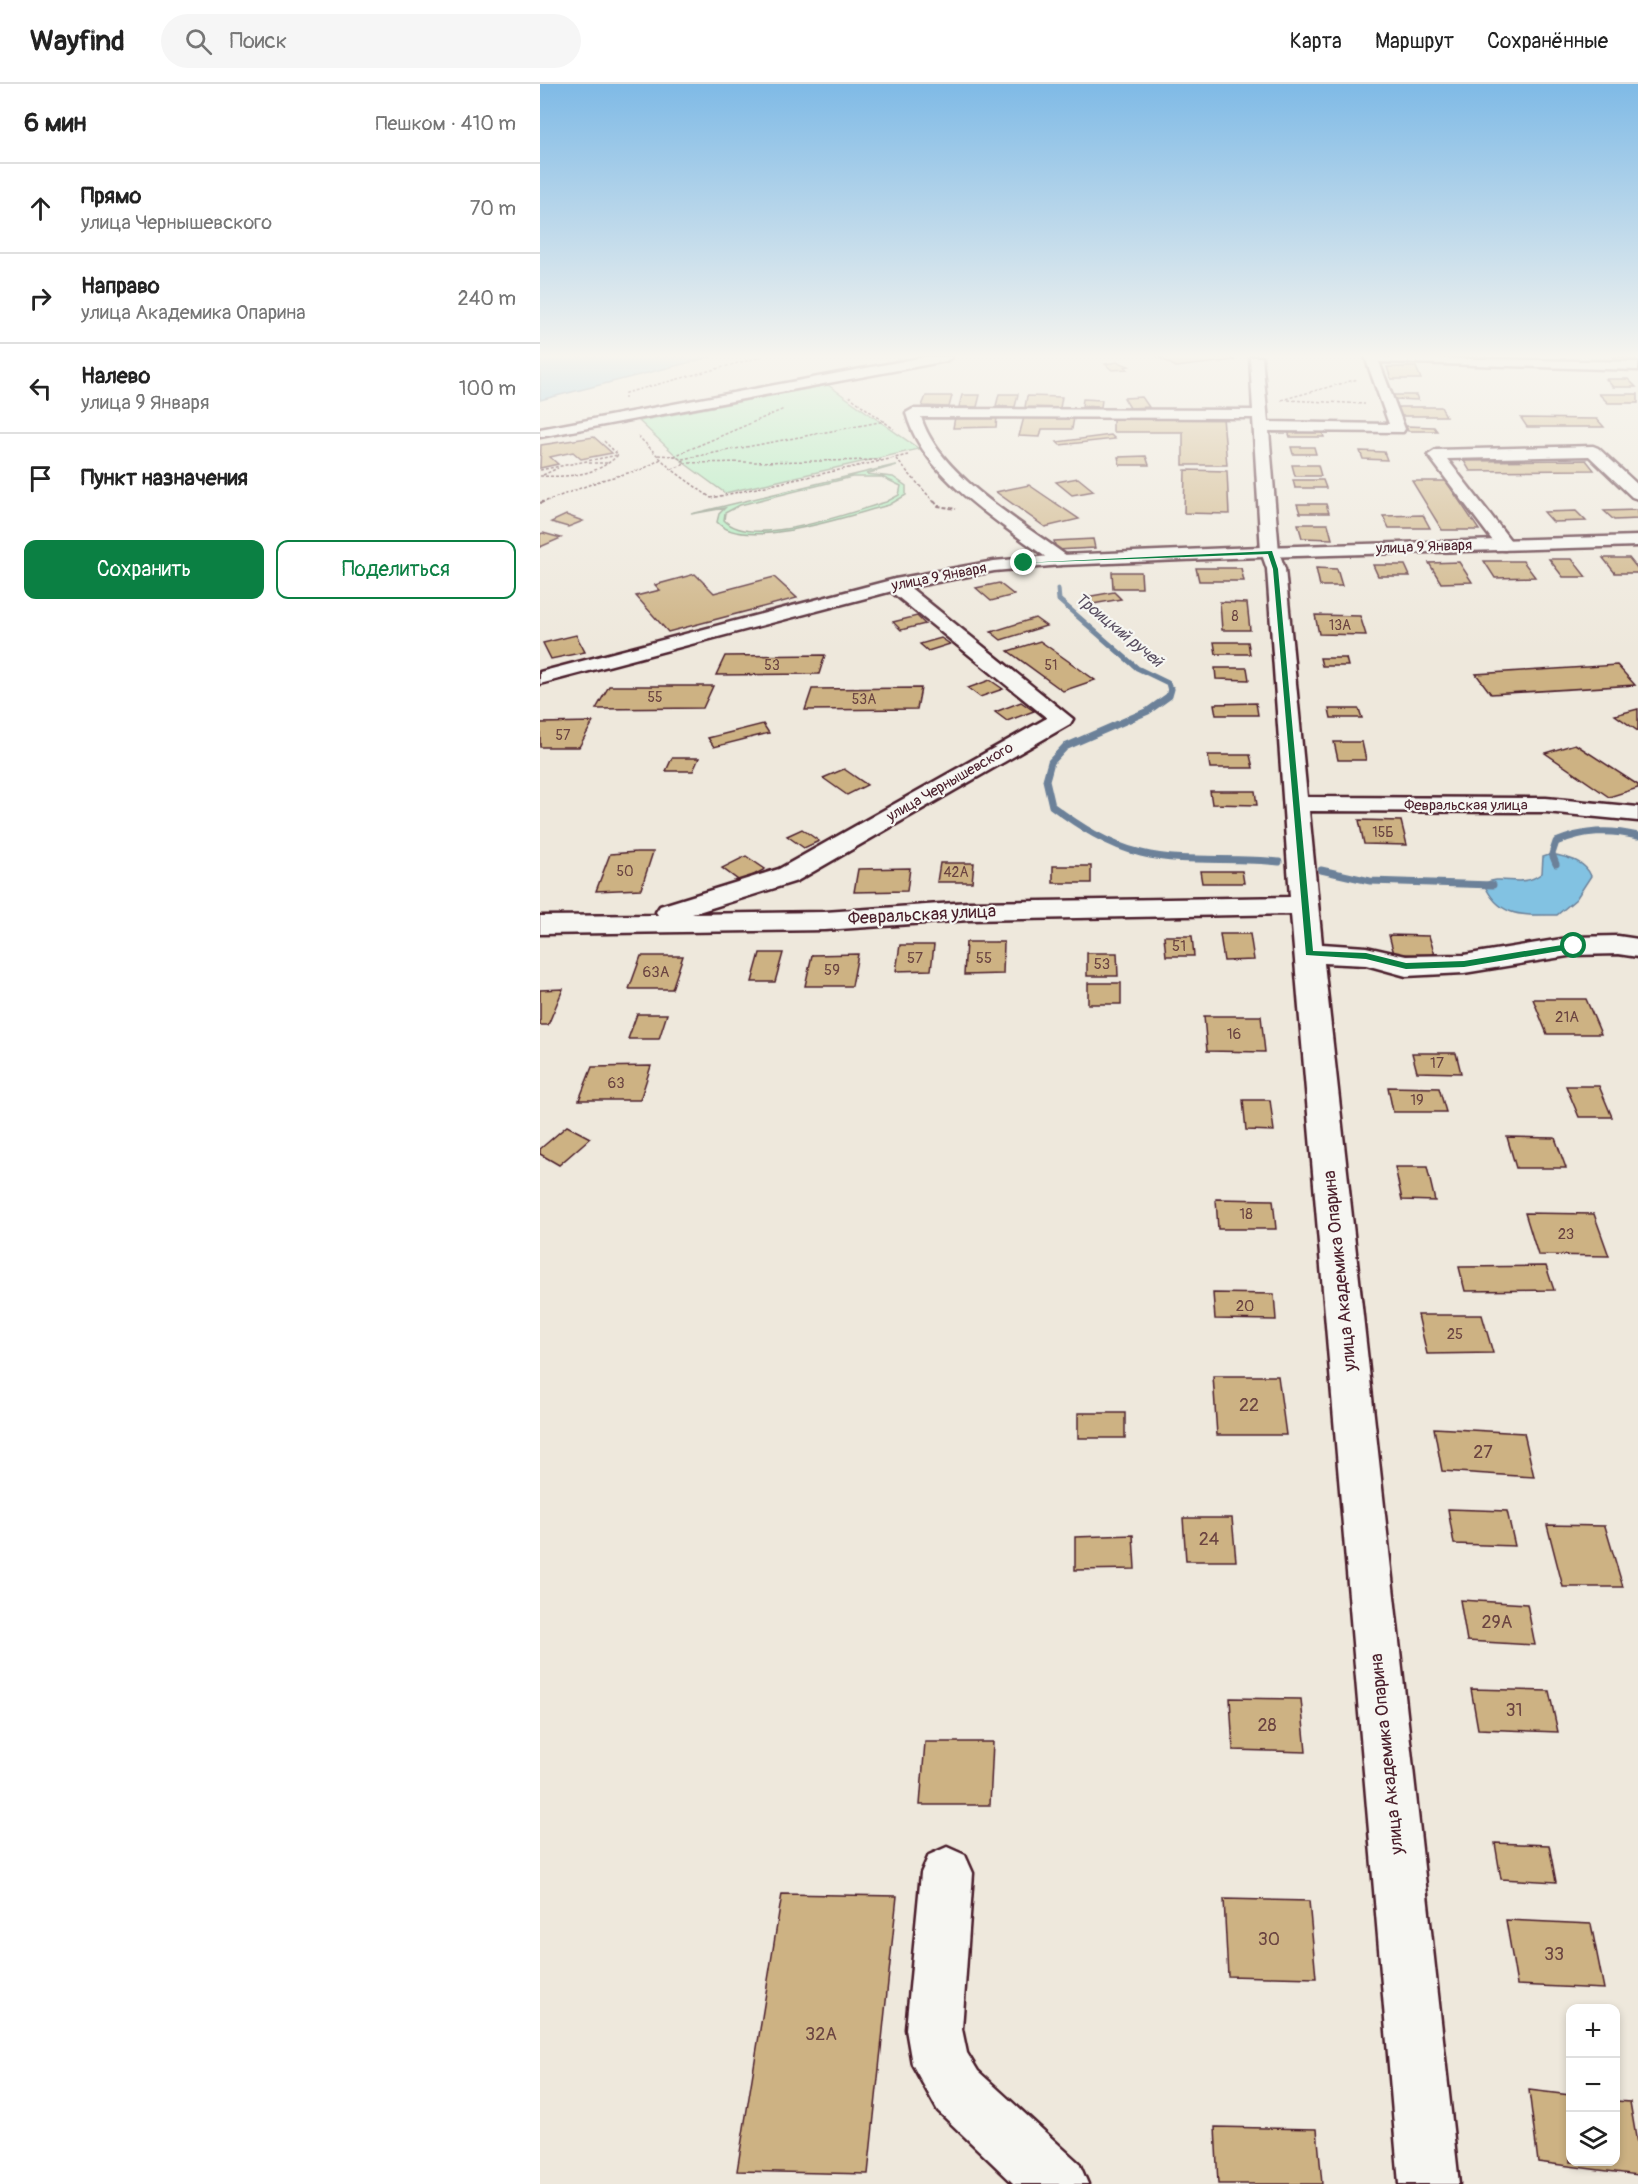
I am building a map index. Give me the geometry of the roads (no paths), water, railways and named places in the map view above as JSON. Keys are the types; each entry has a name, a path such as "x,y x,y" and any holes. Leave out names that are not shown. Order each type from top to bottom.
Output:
{"street":[{"path":"936,455 946,470 1061,560"},
{"name":"улица Академика Опарина","path":"1268,455 1270,552 1276,569 1294,804 1429,2184"},
{"path":"1437,455 1505,545"},
{"path":"1597,455 1638,494"},
{"name":"улица 9 Января","path":"540,678 895,585 994,566 1061,560 1638,541"},
{"name":"улица Чернышевского","path":"640,922 788,874 1062,719 895,585"},
{"name":"Февральская улица","path":"1294,804 1546,805 1638,814"},
{"name":"Февральская улица","path":"540,925 825,921 969,911 1304,905"},
{"path":"1309,954 1366,956 1406,966 1464,964 1574,946 1618,945 1638,948"},
{"path":"947,1873 934,2029 941,2064 958,2091 1058,2184"}],"water":[{"path":"1552,854 1580,863 1591,876 1576,899 1557,915 1514,913 1497,904 1490,895 1484,884 1498,880 1519,881 1534,878 1542,873 1543,857"}],"waterway":[{"name":"Троицкий ручей","path":"1058,589 1059,600 1137,668 1168,683 1170,691"},
{"name":"Троицкий ручей","path":"1171,689 1169,696 1148,711 1065,747 1051,762 1046,780 1052,806 1094,834 1141,853 1175,858 1279,862"},
{"name":"Троицкий ручей","path":"1556,864 1552,854 1556,842 1566,838 1597,832 1617,832 1638,836"},
{"name":"Троицкий ручей","path":"1321,870 1370,881 1493,885"}]}
